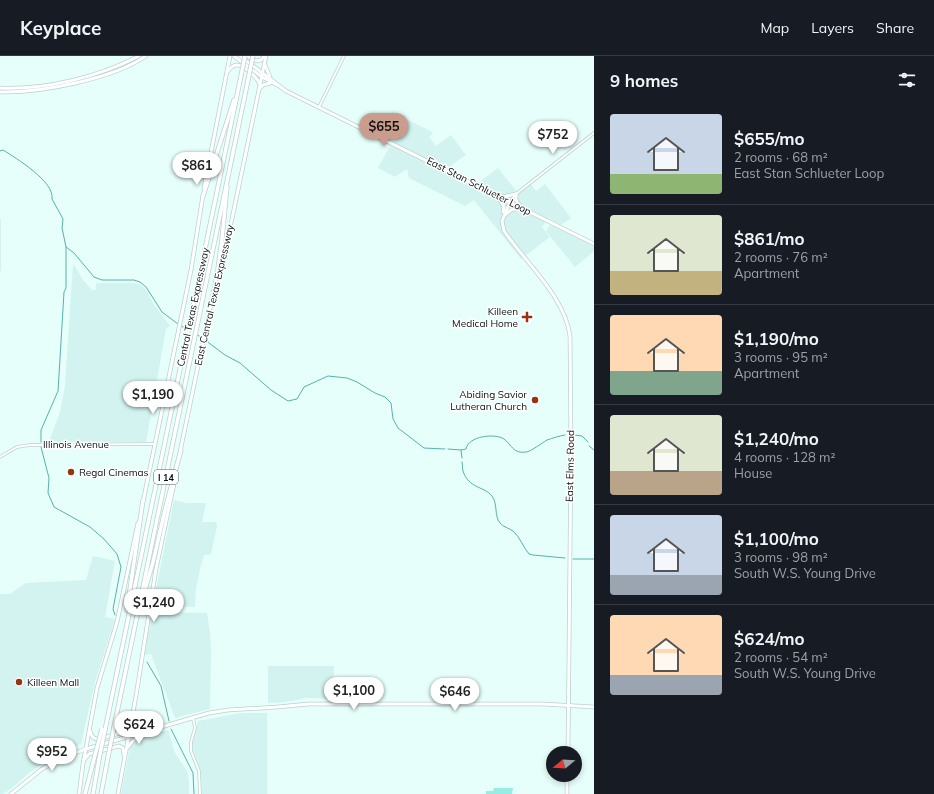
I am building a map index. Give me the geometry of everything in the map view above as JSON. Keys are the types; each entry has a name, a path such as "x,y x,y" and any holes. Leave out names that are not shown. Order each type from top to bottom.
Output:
{"highway":[{"name":"Central Texas Expressway","path":"93,794 104,730 246,56"},
{"name":"Central Texas Expressway","path":"101,794 253,56"},
{"path":"203,196 239,86"},
{"path":"217,276 228,191 227,181"},
{"path":"138,614 153,562 181,450"},
{"path":"126,626 143,500"},
{"path":"85,794 94,759 104,730"}],"main road":[{"path":"2,90 59,83 106,70 139,56"},
{"path":"2,90 42,90 79,82 117,70 146,56"},
{"path":"79,794 83,762 97,688 119,616 181,320 230,56"},
{"name":"East Stan Schlueter Loop","path":"234,56 270,83 289,93 594,244"},
{"name":"East Stan Schlueter Loop","path":"240,56 270,78 278,86"},
{"path":"246,56 256,61 261,60 265,56"},
{"name":"East Central Texas Expressway","path":"118,794 131,725 156,569 205,331 217,276 232,219 260,87 265,56"},
{"path":"264,62 270,78"},
{"path":"226,74 231,67 237,65 241,66 257,78 260,87 270,83"},
{"path":"498,197 516,194 516,200 521,208 511,210 504,216"},
{"name":"East Elms Road","path":"498,197 504,207 502,224 504,231 561,306 569,330 571,372 568,746"},
{"path":"504,216 510,202"},
{"path":"11,794 42,769 75,753 221,710 308,704 542,704 594,706"},
{"path":"90,729 92,736 96,739 126,731 131,725 134,730 143,732"},
{"path":"126,751 132,742 143,732"},
{"path":"83,762 89,754 119,746 123,748 124,763"},
{"path":"75,753 81,756 83,762"},
{"path":"567,782 567,794"}],"street":[{"path":"319,108 344,56"},
{"path":"510,202 516,194 594,133"},
{"name":"Illinois Avenue","path":"0,457 17,447 30,445 155,444"},
{"path":"193,717 194,728 191,751 199,771 200,794"}],"shaded area":[{"path":"392,112 433,133 429,137 436,146 451,135 466,155 450,166 447,174 473,187 498,168 517,192 529,182 536,191 545,184 571,218 561,225 548,218 542,227 550,237 521,259 474,200 465,206 409,178 407,169 395,177 378,168 390,146 378,140"},
{"path":"0,219 1,270 0,272"},
{"path":"550,225 594,247 594,251 575,267 546,231"},
{"path":"73,264 83,280 92,290 96,290 96,283 134,283 141,285 147,291 154,305 170,326 166,329 146,442 49,442 60,412 65,386"},
{"path":"174,500 186,503 206,503 202,522 216,522 217,526 211,554 204,555 201,565 196,588 195,607 153,606"},
{"path":"93,556 115,561 105,617 115,619 95,682 81,744 47,760 12,788 3,794 0,794 0,594 10,594 26,583 86,580"},
{"path":"153,612 207,613 211,651 210,709 175,718 151,654 143,655"},
{"path":"268,666 334,666 333,699 307,698 268,703"},
{"path":"241,713 267,713 267,794 202,794 201,772 193,749 193,741 198,721"},
{"path":"168,730 175,753 187,771 189,794 121,794 129,751 132,744 139,738"},
{"path":"494,788 513,788 512,794 486,794 486,791 493,791"}],"waterway":[{"path":"0,151 3,150 34,171 47,185 51,192 52,199 63,219 62,228 66,247 74,253 94,277 102,280 134,280 140,282 146,287 162,312 178,324"},
{"path":"41,442 41,430 58,391 64,292 66,288 66,247"},
{"path":"181,326 187,329"},
{"path":"197,335 203,338"},
{"path":"205,340 225,355 240,363 271,390 288,401 297,399 304,387 328,376 347,378 357,382 385,397 391,403 393,419 398,428 424,448 445,449"},
{"path":"448,449 466,449 472,441 482,437 495,436 507,441 518,452 528,452 547,440 565,435"},
{"path":"574,435 582,436 588,442"},
{"path":"589,446 594,450"},
{"path":"41,447 49,478 48,493 54,507 90,527 104,539 117,554 121,567 113,609 115,615"},
{"path":"461,450 462,458"},
{"path":"462,462 466,477 473,484 485,490 492,496 494,499 498,520 503,526 515,533 529,554 565,558"},
{"path":"573,559 594,559"},
{"path":"147,662 161,686 169,721"},
{"path":"171,729 193,773 194,794"}],"place":[{"name":"Killeen Medical Home","path":"527,317"},
{"name":"Abiding Savior Lutheran Church","path":"535,400"},
{"name":"Regal Cinemas","path":"71,472"},
{"name":"Killeen Mall","path":"19,682"}]}
